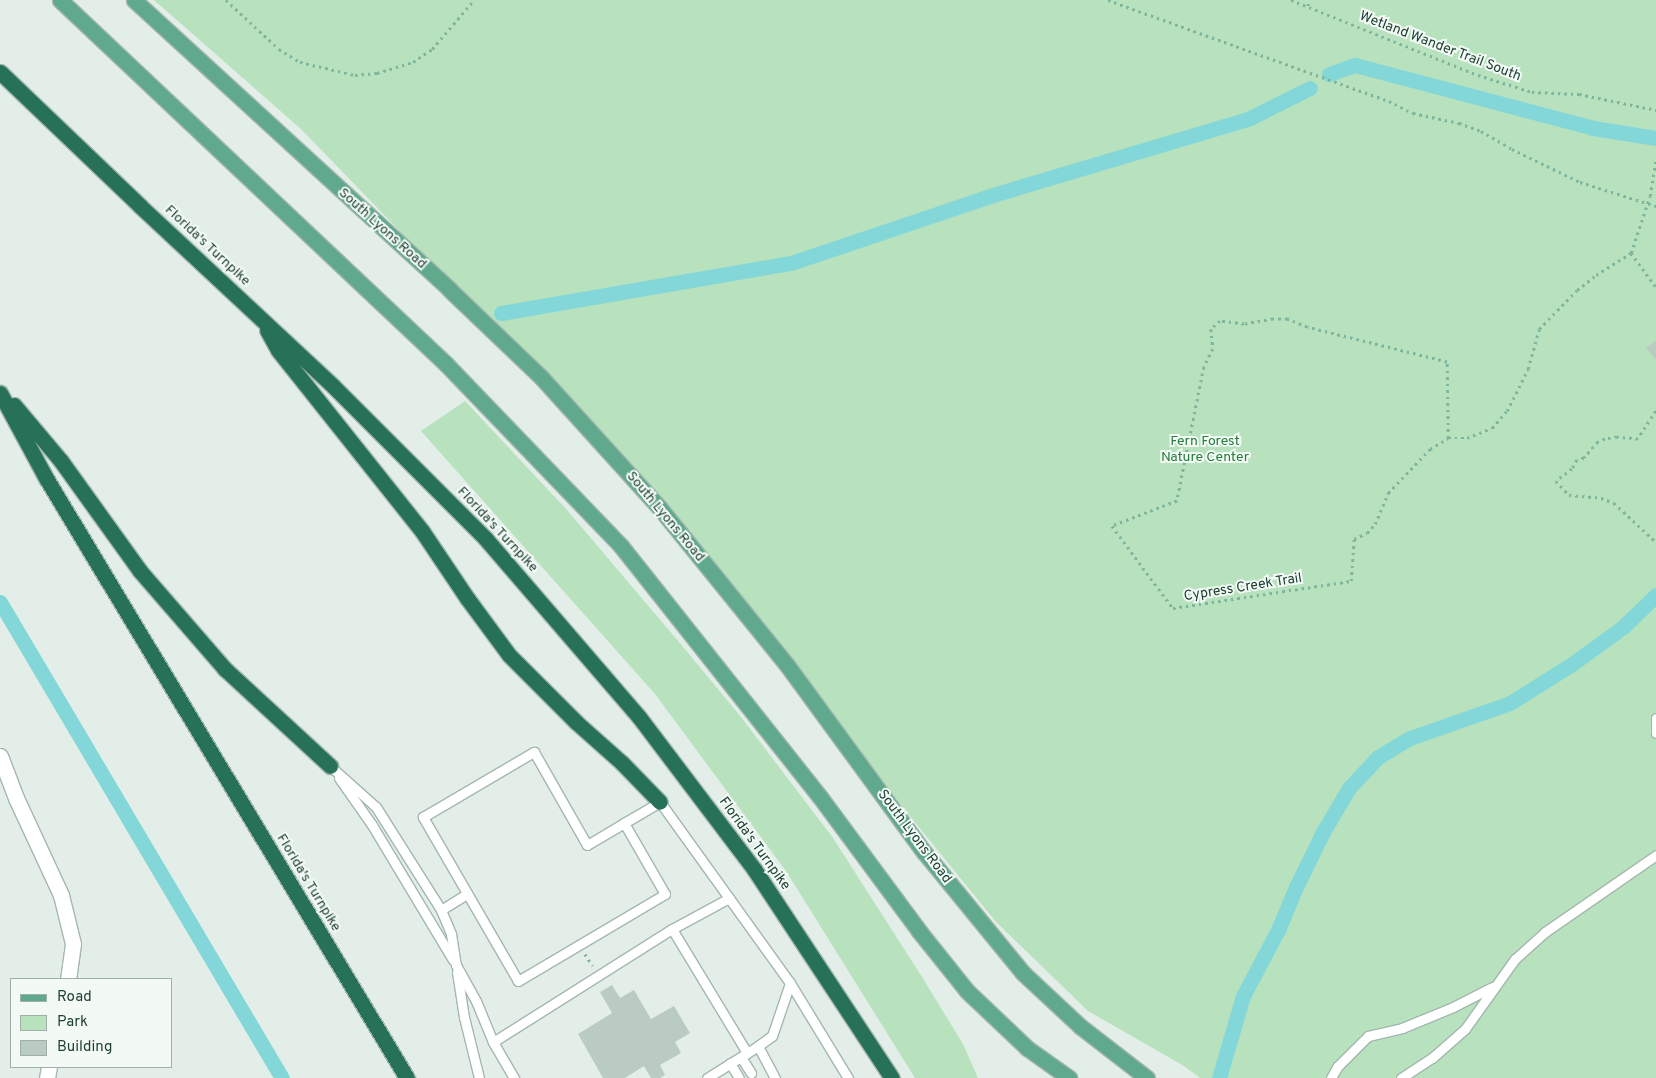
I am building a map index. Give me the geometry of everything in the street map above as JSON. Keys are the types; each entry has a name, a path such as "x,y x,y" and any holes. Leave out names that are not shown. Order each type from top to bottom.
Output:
{"highway":[{"name":"Florida's Turnpike","path":"0,72 333,386 485,538 639,717 754,869 892,1078"},
{"path":"260,317 278,350 390,488 509,654 576,722 622,763 660,802"},
{"path":"0,389 61,461 140,571 225,669 330,766"},
{"name":"Florida's Turnpike","path":"0,393 51,486 387,1048 407,1078"},
{"path":"387,1048 397,1078"}],"main road":[{"path":"60,0 446,364 621,546 820,797 919,931 967,991 1027,1048 1069,1078"},
{"name":"South Lyons Road","path":"134,0 450,290 540,377 659,507 787,665 924,852 1022,973 1081,1027 1147,1078"}],"street":[{"path":"0,756 16,798 61,895 73,944 68,978"}],"lane":[{"path":"1656,718 1656,732"},
{"path":"624,823 665,894 518,980 423,817 534,752 587,845 624,823 660,802 790,983 848,1078"},
{"path":"330,766 376,807 441,910 451,934 464,1018 480,1078"},
{"path":"330,766 372,825 456,965 476,1001 493,1042 514,1078"},
{"path":"1401,1078 1432,1058 1465,1029 1515,959 1544,932 1656,855"},
{"path":"441,910 467,894"},
{"path":"493,1042 672,929 730,898"},
{"path":"672,929 744,1055 751,1073"},
{"path":"711,1077 772,1036 790,983"},
{"path":"1331,1078 1337,1067 1368,1036 1402,1028 1453,1007 1494,986"},
{"path":"758,1046 776,1078"},
{"path":"730,1064 739,1078"}],"path":[{"path":"226,0 278,49 300,62 355,75 377,73 412,62 432,49 474,0"},
{"path":"1108,0 1390,101 1413,113 1459,123 1481,131 1512,149 1580,182 1656,206"},
{"name":"Wetland Wander Trail South","path":"1291,0 1478,75 1532,92 1579,94 1656,110"},
{"path":"1308,0 1308,6"},
{"path":"1656,158 1646,212 1631,253 1656,286"},
{"name":"Cypress Creek Trail","path":"1448,438 1447,362 1307,327 1287,319 1273,318 1244,324 1220,321 1211,329 1213,349 1204,367 1177,501 1112,526 1173,608 1351,581 1354,539 1367,533 1376,524 1388,492 1430,449 1448,438 1467,438 1492,428 1507,412 1528,370 1540,329 1577,290 1596,275 1631,253"},
{"path":"1656,411 1638,439 1604,438 1584,458 1577,460 1572,469 1556,481 1569,495 1601,498 1614,503 1656,542"}],"green space":[{"name":"Fern Forest Nature Center","path":"154,0 1656,0 1656,1078 1200,1078 1184,1066 1088,1011 996,922 787,665 541,377 302,130"},
{"path":"465,401 567,510 684,648 741,717 833,838 963,1044 978,1078 915,1078 786,871 655,694 421,431"}],"building":[{"path":"1656,340 1656,360 1646,348"},
{"path":"612,985 620,998 634,990 651,1019 674,1006 690,1033 675,1042 681,1053 660,1065 665,1075 660,1078 651,1078 644,1066 625,1078 603,1078 578,1034 612,1013 600,992"}],"waterway":[{"path":"1329,74 1355,65 1593,128 1656,138"},
{"path":"501,313 791,263 996,194 1248,119 1310,88"},
{"path":"1219,1078 1243,996 1278,930 1296,887 1323,832 1349,788 1378,757 1410,738 1510,703 1572,664 1623,627 1656,595"},
{"path":"0,602 282,1078"}]}
